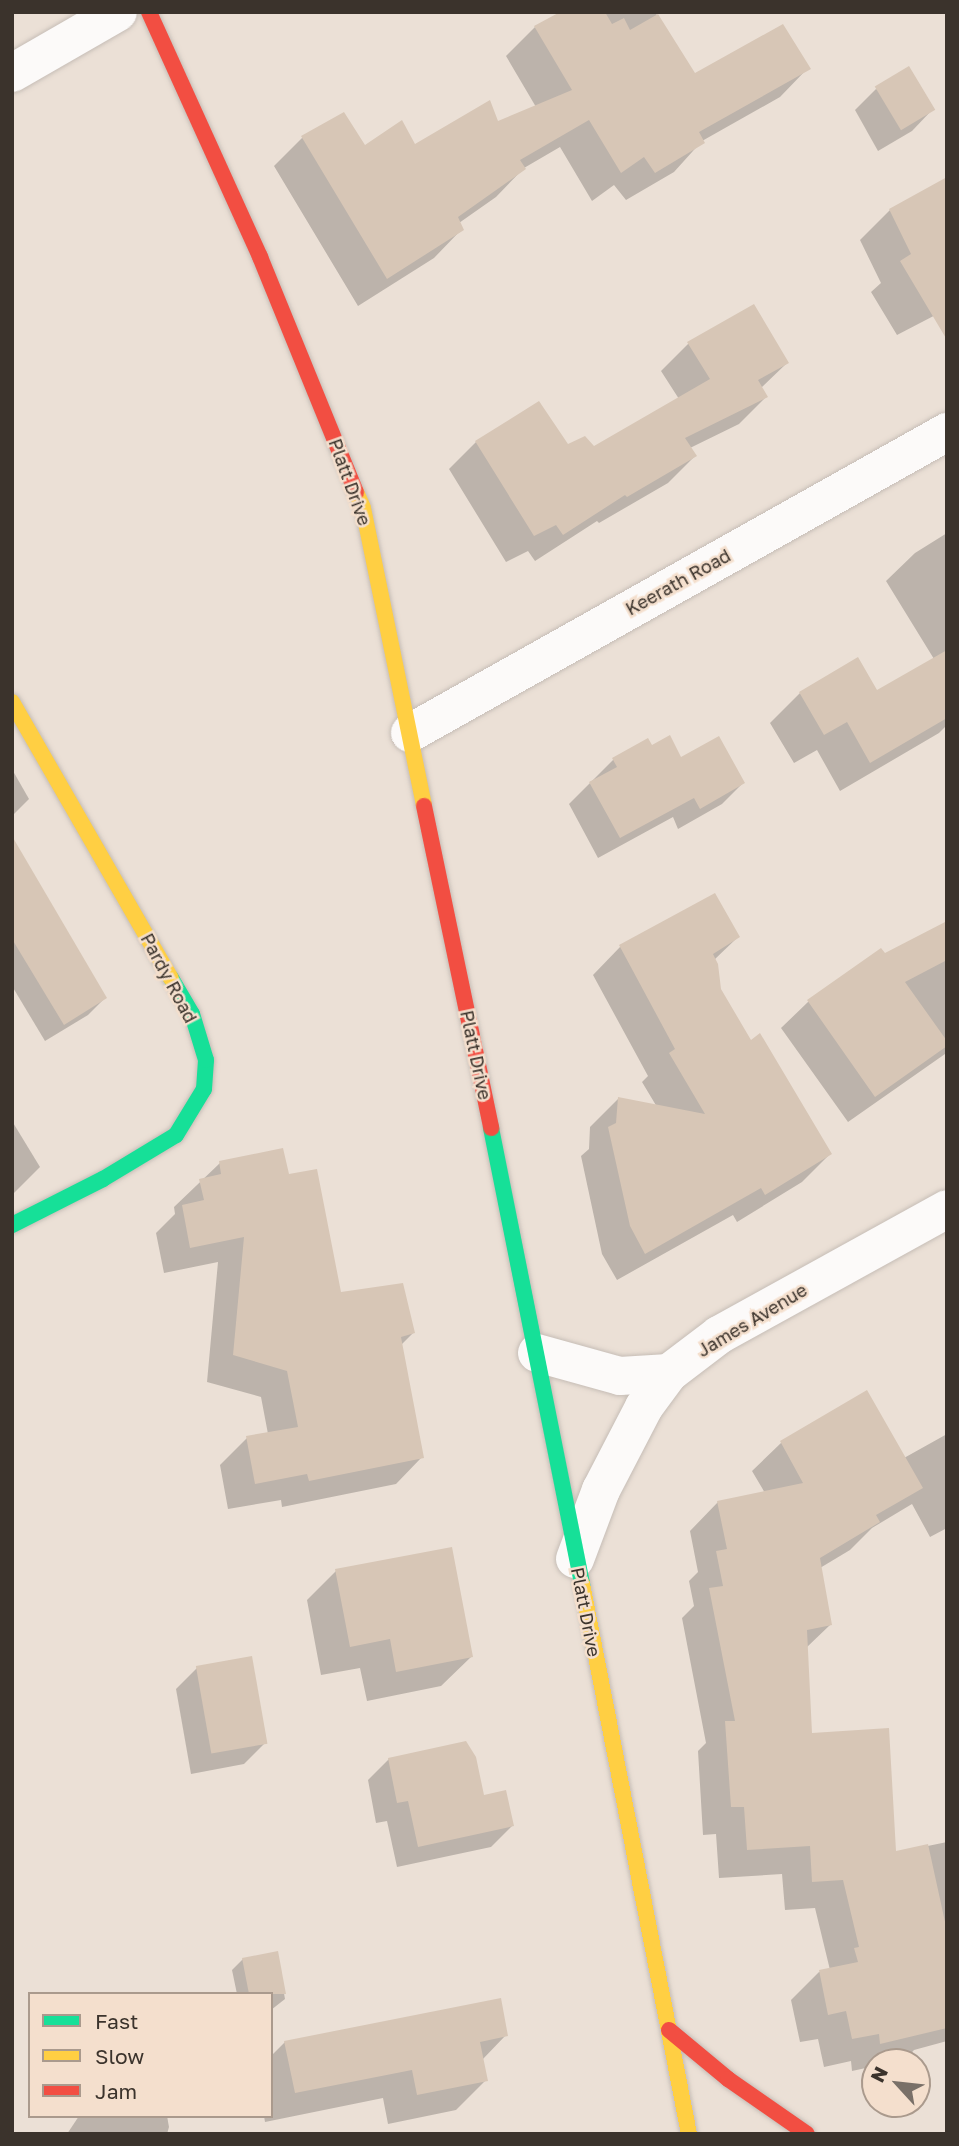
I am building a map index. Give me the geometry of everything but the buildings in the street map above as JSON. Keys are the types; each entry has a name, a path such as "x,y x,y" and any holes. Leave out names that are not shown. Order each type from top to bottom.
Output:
{"street":[{"path":"12,73 118,12"},
{"name":"Platt Drive","path":"149,12 260,257 363,508 537,1353 689,2134"},
{"name":"Keerath Road","path":"410,733 947,432"},
{"name":"Pardy Road","path":"12,702 192,1014 206,1059 204,1089 176,1135 103,1180 12,1225"},
{"name":"James Avenue","path":"575,1559 601,1490 644,1407 669,1373 719,1335 947,1209"},
{"path":"537,1353 620,1376 669,1373"},
{"path":"669,2030 729,2079 807,2134"}],"traffic: fast":[{"path":"12,1225 103,1179 176,1135 204,1089 206,1060 192,1014 171,978"},
{"path":"491,1128 582,1584"}],"traffic: slow":[{"path":"356,492 363,508 424,806"},
{"path":"12,702 171,978"},
{"path":"582,1584 689,2134"}],"traffic: jam":[{"path":"149,12 260,257 356,492"},
{"path":"424,806 491,1128"},
{"path":"669,2030 728,2079 807,2134"}]}
